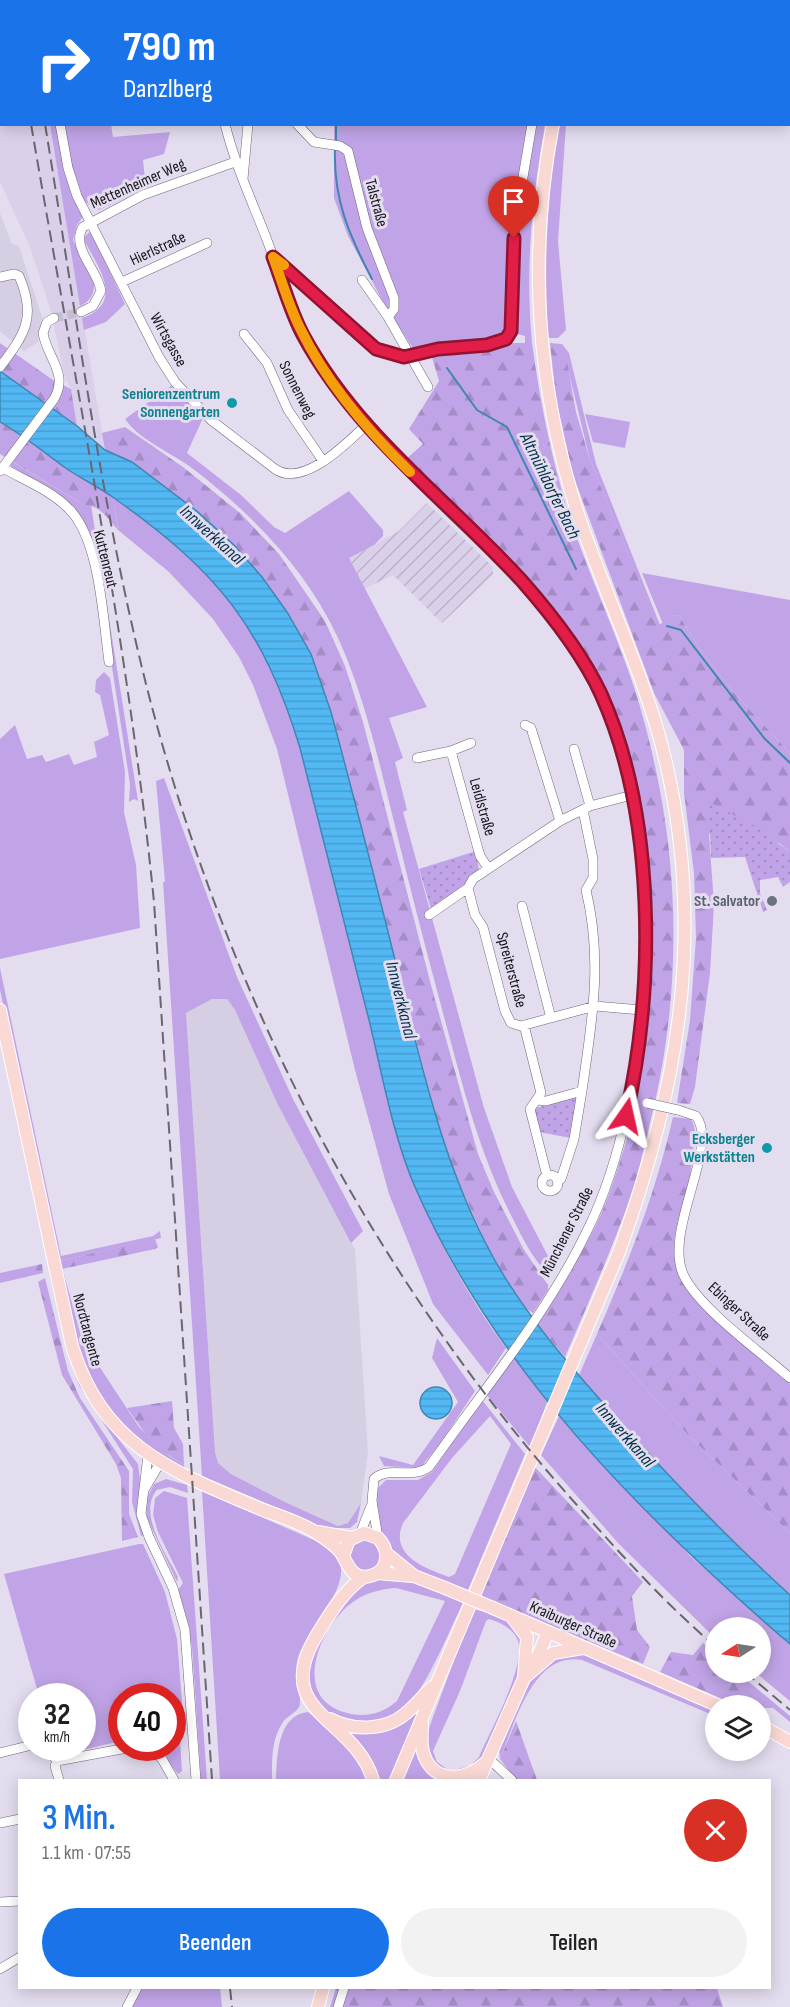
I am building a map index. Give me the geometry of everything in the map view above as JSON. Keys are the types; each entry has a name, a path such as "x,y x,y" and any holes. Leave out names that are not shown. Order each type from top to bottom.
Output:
{"main road":[{"path":"396,1779 619,1252 656,1137 677,1037 686,931 680,837 666,764 640,677 581,522 560,451 550,405 539,323 537,270 542,195 553,126"},
{"name":"Nordtangente","path":"0,1010 76,1360 99,1407 130,1442 160,1463 316,1533 356,1536"},
{"name":"Nordtangente","path":"316,1533 344,1560"},
{"path":"338,1600 345,1546 356,1536 369,1534 378,1538 387,1554 384,1565 377,1573 364,1577 338,1600 302,1664 306,1696 358,1752 372,1779"},
{"name":"Kraiburger Straße","path":"387,1554 414,1576"},
{"path":"344,1560 353,1573 364,1577"},
{"name":"Kraiburger Straße","path":"377,1573 414,1576 445,1588 705,1700"},
{"path":"512,1616 525,1634 528,1649 527,1676"},
{"path":"528,1649 544,1630"},
{"path":"479,1779 527,1676 544,1630"},
{"path":"527,1676 553,1653 584,1648"},
{"path":"321,1713 353,1726 385,1724 404,1716 436,1684"},
{"path":"423,1715 423,1754 432,1769 452,1777 465,1775 489,1759"},
{"path":"771,1731 790,1742"},
{"path":"318,2007 324,1989"}],"street":[{"name":"Wirtsgasse","path":"60,126 74,189 166,370 188,400 282,473 297,474 322,461 365,426"},
{"name":"Münchener Straße","path":"226,126 243,181 304,337 365,426 520,579 560,628 591,674 605,702 622,753 632,795 642,882 641,1010 629,1100 600,1204 580,1246 550,1296 429,1467 413,1474 380,1475 373,1484 372,1501 378,1538"},
{"path":"243,181 248,126"},
{"name":"Talstraße","path":"299,126 314,142 346,149 350,156 367,228 394,298 394,309 388,317"},
{"path":"273,257 376,349 387,354 412,357 438,349 498,343 508,337 515,225 532,126"},
{"name":"Mettenheimer Weg","path":"81,312 93,306 101,291 98,277 80,244 80,232 92,221 143,195 236,162"},
{"name":"Hierlstraße","path":"122,282 207,243"},
{"path":"0,277 14,274 19,276 27,305 26,329 0,367"},
{"path":"362,280 388,317 428,387"},
{"path":"1,470 54,399 61,380 43,333 47,322 54,318"},
{"name":"Sonnenweg","path":"244,334 267,363 288,410 322,461"},
{"name":"Kuttenreut","path":"1,470 62,502 79,520 93,564 109,662"},
{"path":"525,725 531,728 560,821"},
{"path":"417,758 451,752 471,744"},
{"path":"547,1176 542,1181 546,1190 554,1190 557,1181 561,1179 574,1139 594,1006 595,941 586,891 593,878 593,855 587,808 574,750"},
{"name":"Leidlstraße","path":"451,752 480,856 488,868"},
{"path":"429,915 468,888 471,880 560,821 587,808 632,795"},
{"name":"Spreiterstraße","path":"468,888 475,915 483,927 507,1017 511,1023 524,1025 594,1006 641,1010"},
{"name":"Spreiterstraße","path":"522,906 550,1018"},
{"path":"524,1025 541,1093 530,1109 547,1176"},
{"path":"537,1100 546,1101 582,1091"},
{"name":"Ebinger Straße","path":"629,1100 696,1116 701,1128 694,1183 679,1234 679,1259 684,1277 708,1306 790,1378"},
{"path":"547,1176 554,1177 557,1181"},
{"path":"148,1455 141,1504 143,1520 173,1588 185,1630 196,1779"},
{"path":"144,1490 160,1463"},
{"name":"Münchener Straße","path":"356,1536 372,1501"},
{"path":"0,1753 18,1748"},
{"path":"489,1759 511,1779"},
{"path":"57,1761 55,1766 59,1779"},
{"path":"163,1761 173,1779"},
{"path":"0,1823 18,1819"},
{"path":"0,1902 18,1901"},
{"path":"0,1969 18,1958"},
{"path":"127,2007 136,1989"},
{"path":"338,2007 344,1989"}],"shaded area":[{"path":"0,126 50,126 105,450 77,426 71,389 65,378 50,308 30,247 0,182"},
{"path":"0,213 12,244 19,246 42,317 38,342 24,351 0,331"},
{"path":"427,503 493,567 493,575 442,623 393,575 364,589 349,558 399,531"},
{"path":"212,999 227,999 235,1010 277,1103 355,1249 368,1453 361,1503 348,1523 343,1526 338,1526 287,1503 231,1474 218,1463 215,1452 186,1013"}],"green space":[{"path":"50,126 57,126 84,215 77,225 73,240 94,287 89,300 80,306"},
{"path":"64,126 111,126 113,137 170,132 164,154 143,160 146,188 99,210 89,205 76,186 69,160"},
{"path":"334,126 530,126 526,144 508,331 501,340 416,353 392,316 396,311 374,242 352,156 334,144"},
{"path":"535,126 545,126 536,179 531,234 529,288 532,343 525,344 525,336 513,333 515,248"},
{"path":"560,126 566,126 558,241 566,330 558,338 548,338 547,231"},
{"path":"334,149 343,151 348,158 393,301 388,311 348,236 334,198"},
{"path":"91,231 125,304 106,322 84,330 82,318 95,311 103,303 106,294 102,274 85,242 85,236"},
{"path":"0,343 53,380 71,389 77,426 0,371"},
{"path":"503,343 532,343 547,432 570,518 627,666 650,743 669,854 673,910 673,966 668,1022 660,1078 640,1165 615,1237 565,1357 536,1323 576,1262 597,1223 613,1183 634,1112 638,1091 648,971 648,886 639,803 629,762 603,686 584,653 539,593 487,538 404,461 423,444 409,429 439,381 432,357 437,351"},
{"path":"550,343 562,344 565,350 576,412 590,460 657,626 675,615 680,616 716,671 790,753 790,852 779,843 709,834 714,904 710,973 695,1087 690,1104 677,1103 690,1020 696,938 694,873 684,793 684,750 654,693 573,475 556,399"},
{"path":"562,344 569,353 596,464 660,625 657,627 590,460"},
{"path":"171,386 203,418 187,453 241,495 274,527 285,533 349,491 383,530 383,536 374,545 349,558 427,707 389,718 403,758 395,762 407,810 403,812 484,1108 512,1187 550,1260 557,1264 552,1272 545,1271 524,1241 494,1180 479,1137 459,1072 371,730 348,660 338,638 310,589 276,544 236,504 184,462 147,440 125,419"},
{"path":"585,414 630,422 625,448 593,442"},
{"path":"0,422 113,497 118,530 99,510 84,505 0,454"},
{"path":"125,427 183,467 240,513 279,554 325,621 345,666 363,722 431,985 478,1154 494,1192 524,1250 548,1285 548,1290 533,1313 526,1309 492,1256 445,1153 331,712 311,654 162,485 132,462 105,450 102,433"},
{"path":"11,461 84,505 91,505 138,801 134,799 129,802 130,784 102,602 81,521 11,470"},
{"path":"113,497 149,524 208,577 252,633 269,666 300,748 398,1134 418,1190 443,1246 472,1298 506,1348 488,1375 433,1304 389,1194 355,1070 277,749 253,685 239,657 213,619 169,572 118,530"},
{"path":"642,573 790,600 790,753 716,671 680,616 675,615 663,624"},
{"path":"104,672 110,678 125,772 124,812 136,865 140,928 0,959 0,739 15,725 27,759 42,755 46,762 69,754 74,765 97,757 94,742 109,735 100,695 95,692 96,680"},
{"path":"164,778 237,977 293,1099 363,1231 351,1243 277,1103 235,1010 227,999 212,999 186,1013 215,1452 218,1463 231,1474 338,1526 348,1523 361,1503 357,1522 350,1528 337,1528 332,1531 202,1476 163,882 165,882 156,781"},
{"path":"709,802 755,826 790,852 790,882 783,887 778,877 760,880 760,893 767,910 763,912 745,857 711,858"},
{"path":"476,851 479,871 469,877 465,886 431,909 419,869"},
{"path":"0,968 61,1256 153,1236 160,1231 161,1238 60,1261 79,1327 101,1369 139,1427 169,1456 184,1465 185,1470 145,1447 108,1411 83,1365 62,1281 0,990"},
{"path":"579,1096 571,1138 539,1132 534,1112 536,1108"},
{"path":"673,1117 691,1119 695,1134 689,1182 674,1243 674,1255 682,1279 702,1307 716,1321 790,1384 790,1533 687,1434 597,1334 640,1227"},
{"path":"155,1239 158,1247 155,1249 62,1269 60,1261"},
{"path":"42,1264 43,1273 0,1283 0,1273"},
{"path":"50,1276 102,1418 138,1464 140,1480 137,1511 144,1535 141,1536 132,1502 133,1469 79,1385 65,1345"},
{"path":"45,1278 68,1371 80,1398 129,1471 129,1514 138,1537 122,1541 121,1478 116,1464 62,1375 38,1282"},
{"path":"597,1334 687,1434 790,1533 790,1595 680,1489 579,1375"},
{"path":"437,1338 475,1391 440,1444 420,1468 384,1466 379,1456 413,1465 458,1402 432,1358"},
{"path":"514,1358 548,1400 530,1447 486,1394"},
{"path":"482,1400 525,1454 468,1590 428,1576 404,1564 385,1544 379,1531 377,1489 386,1480 418,1480 432,1472","holes":["490,1416 511,1444 455,1574 449,1577 411,1559 401,1544 400,1534 403,1523 452,1458"]},
{"path":"172,1401 174,1428 183,1444 184,1465 154,1446 127,1408"},
{"path":"560,1414 689,1555 759,1617 705,1617 705,1628 619,1544 541,1455"},
{"path":"534,1466 643,1582 632,1596 637,1630 650,1647 643,1664 480,1596"},
{"path":"166,1479 187,1485 188,1493 170,1487 157,1490 150,1510 156,1534 178,1577 177,1582 147,1518 146,1500 154,1484"},
{"path":"164,1491 187,1498 207,1779 201,1779 192,1647 178,1590 183,1583 158,1532 153,1515 155,1498"},
{"path":"202,1491 323,1544 335,1555 341,1565 340,1579 332,1600 300,1652 296,1671 300,1705 283,1722 276,1736 272,1779 220,1779"},
{"path":"365,1539 376,1544 381,1555 376,1566 365,1571 354,1566 349,1555 354,1544"},
{"path":"143,1544 165,1592 177,1639 180,1683 108,1683 108,1744 96,1747 96,1683 35,1683 4,1574"},
{"path":"380,1578 407,1580 435,1589 463,1603 430,1673 406,1707 395,1715 381,1720 351,1721 336,1717 323,1709 314,1699 308,1685 308,1674 317,1646 344,1601 362,1583","holes":["396,1588 445,1601 397,1701 392,1705 376,1713 351,1714 332,1707 320,1696 315,1681 315,1665 319,1648 337,1617 354,1601 371,1593"]},
{"path":"473,1609 512,1623 520,1634 522,1646 516,1682 509,1702 476,1767 451,1774 431,1764 426,1736","holes":["493,1620 506,1627 516,1637 519,1652 517,1666 506,1699 479,1757 470,1766 450,1771 437,1762 433,1751 460,1691 486,1621"]},
{"path":"771,1627 790,1644 790,1701 768,1683 771,1683"},
{"path":"703,1643 705,1645 705,1683 750,1683 765,1695 713,1695 660,1672 671,1652 693,1655"},
{"path":"557,1654 585,1654 705,1706 705,1712 582,1660 565,1660 551,1667 538,1678 528,1693 500,1759 499,1748 532,1678"},
{"path":"771,1700 790,1716 790,1722 771,1708"},
{"path":"419,1711 391,1779 376,1779 335,1724 396,1726"},
{"path":"308,1712 343,1739 369,1779 276,1779 281,1738 290,1721"},
{"path":"516,1721 537,1779 515,1779 500,1759"},
{"path":"417,1743 451,1779 401,1779"},
{"path":"168,1761 181,1761 182,1771 178,1774"},
{"path":"140,1989 220,1989 222,2007 131,2007"},
{"path":"336,1989 717,1989 723,2007 330,2007"}],"water":[{"name":"Innwerkkanal","path":"0,371 77,426 105,450 132,462 198,512 234,545 262,577 287,612 311,654 331,712 427,1086 449,1156 476,1224 505,1277 544,1334 626,1429 694,1502 790,1595 790,1644 771,1627 771,1617 759,1617 734,1595 627,1491 577,1436 486,1318 448,1254 407,1168 389,1107 300,748 286,705 252,635 232,605 181,551 114,498 67,469 0,422"},
{"path":"436,1387 447,1392 452,1403 447,1414 436,1419 425,1414 420,1403 425,1392"}],"waterway":[{"name":"Altmühldorfer Bach","path":"336,126 336,143"},
{"name":"Altmühldorfer Bach","path":"335,148 337,184 344,216 372,279"},
{"name":"Altmühldorfer Bach","path":"447,368 477,410 507,427 576,569"},
{"name":"Altmühldorfer Bach","path":"667,626 681,630 764,738 790,763"}],"tunnel":[{"path":"54,318 81,312"}],"railway":[{"path":"31,126 115,609 143,804 154,902 212,1779"},
{"path":"45,126 113,536 143,672 175,788 214,901 259,1012 311,1120 370,1224 435,1325 506,1421 584,1513 664,1599 705,1637"},
{"path":"758,1683 790,1710"},
{"path":"230,1989 232,2007"}],"slow traffic":[{"path":"284,265 273,257 295,318 309,346 365,426 410,472"}],"place":[{"name":"Seniorenzentrum Sonnengarten","path":"232,403"},
{"name":"St. Salvator","path":"772,901"},
{"name":"Ecksberger Werkstätten","path":"767,1148"}],"route":[{"path":"514,238 511,331 506,339 487,345 438,349 412,357 387,354 376,349 273,257 304,337 329,377 365,426 539,600 581,658 605,702 627,772 635,813 642,882 644,961 641,1010 626,1116"}]}
